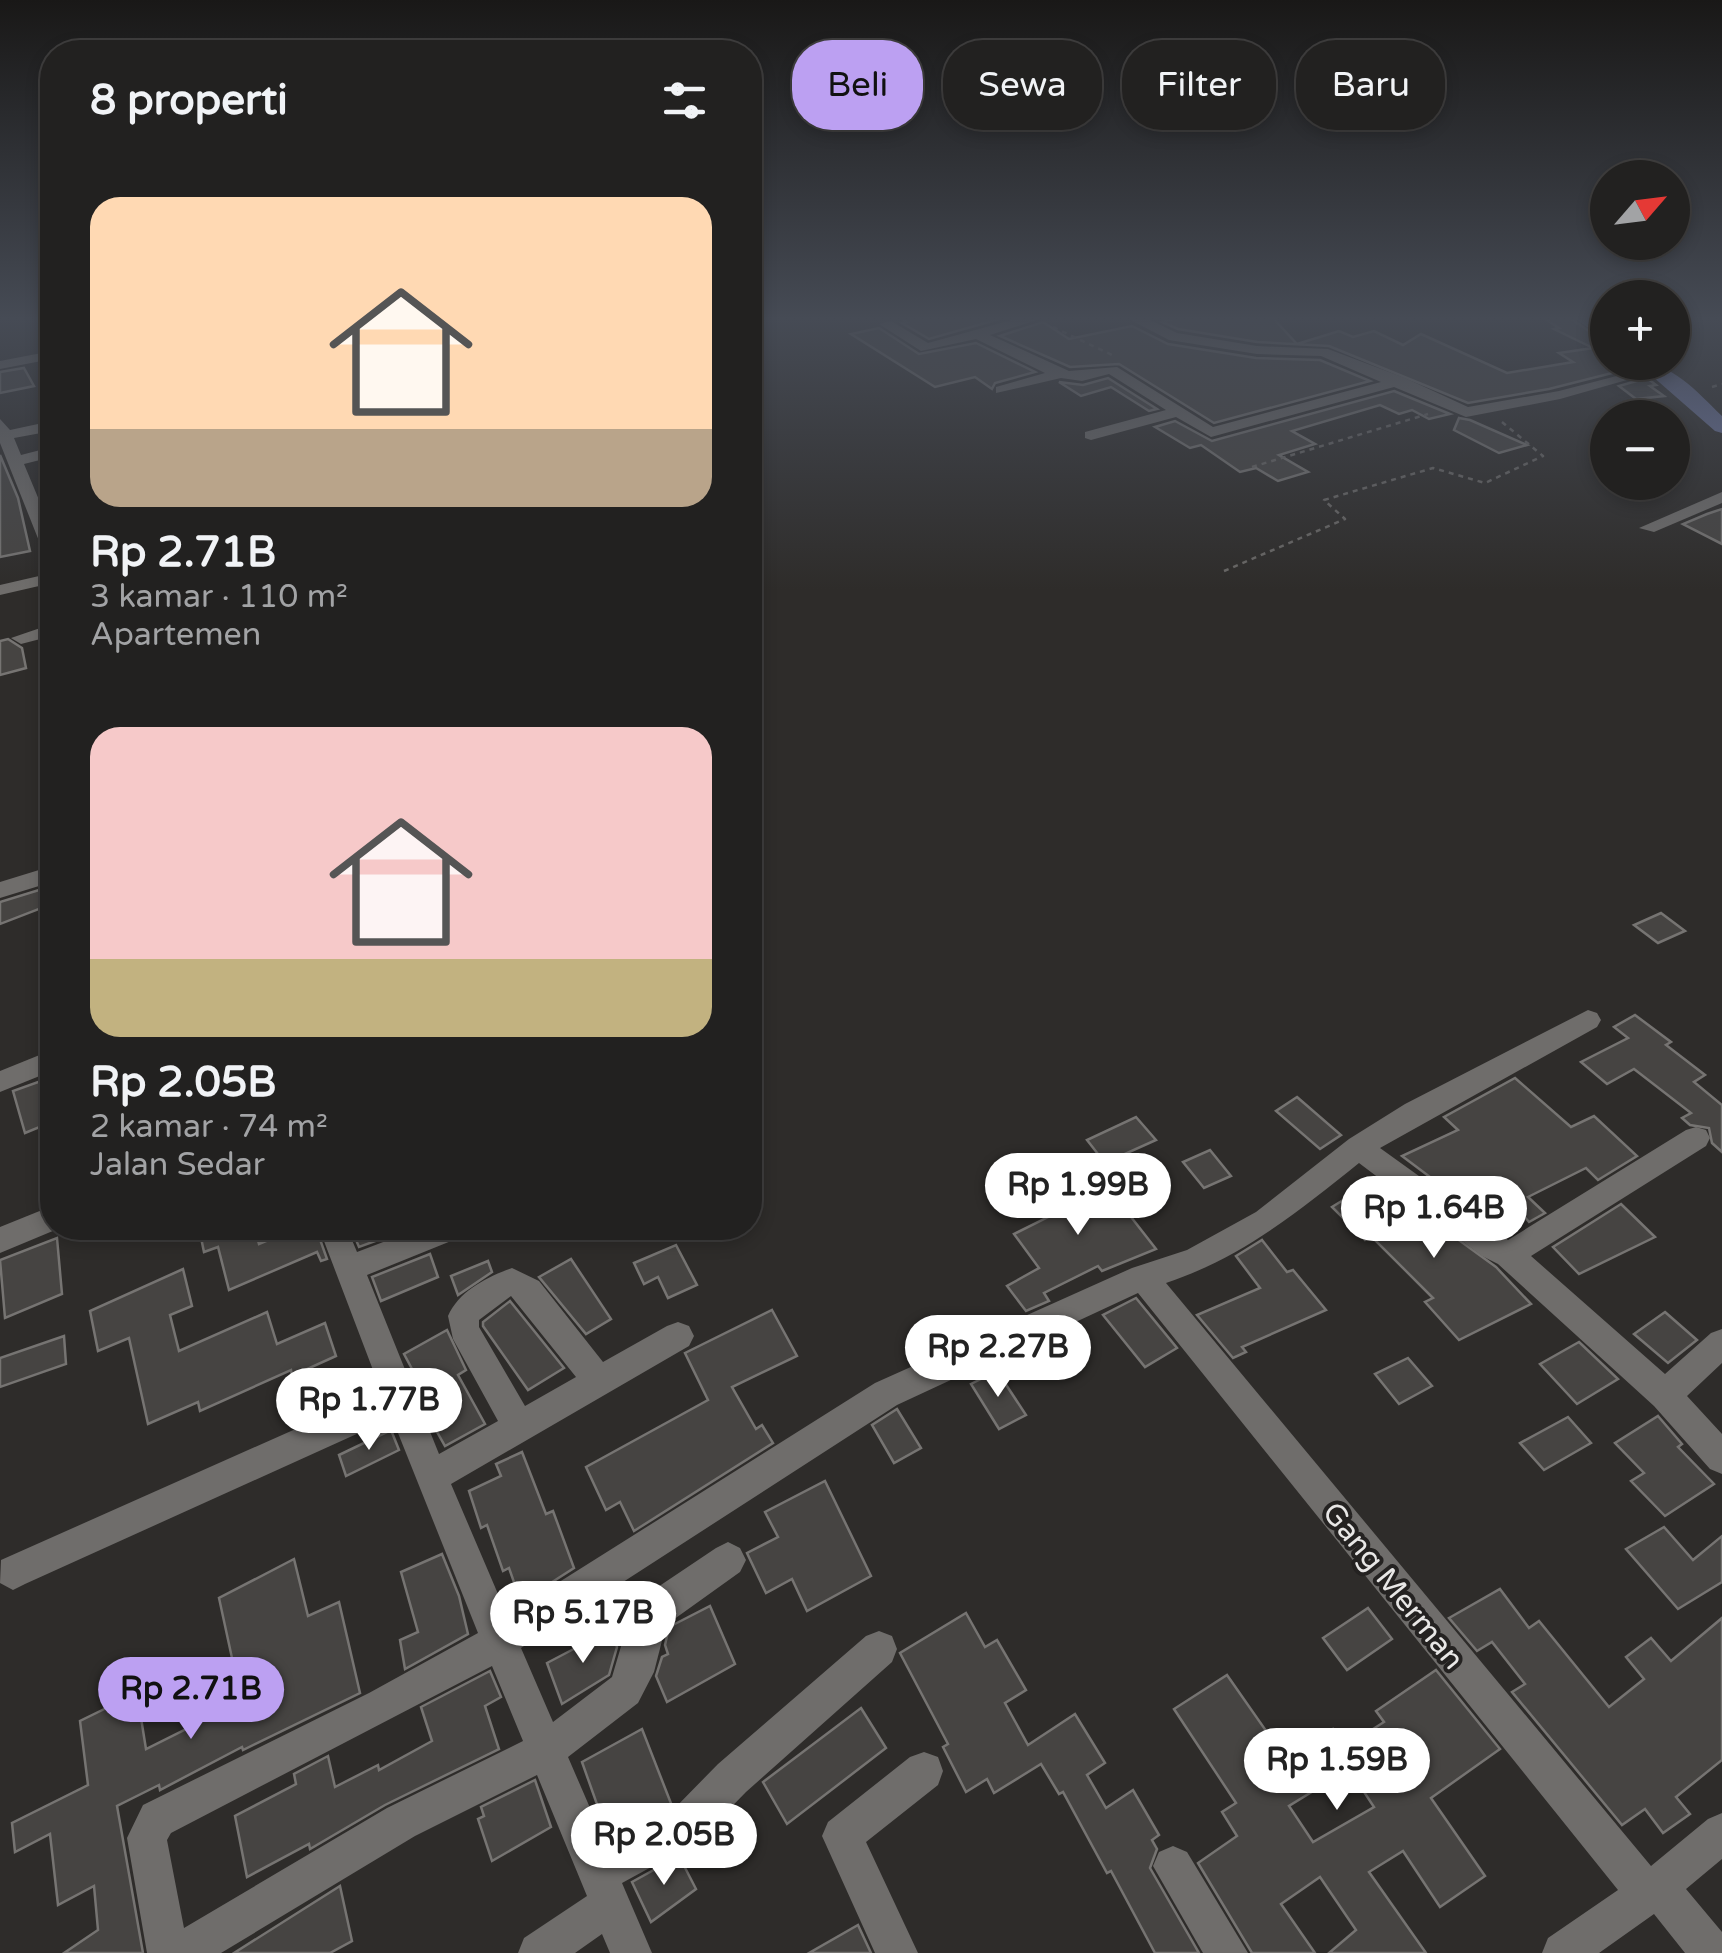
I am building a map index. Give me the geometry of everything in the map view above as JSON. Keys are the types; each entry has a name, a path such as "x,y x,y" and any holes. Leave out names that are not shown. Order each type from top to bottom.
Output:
{"main road":[{"path":"1699,407 1722,426"}],"street":[{"path":"1169,407 1204,429 1218,432 1307,407"},
{"path":"1455,407 1466,412 1501,407"},
{"path":"1091,435 1176,412"},
{"path":"7,445 40,431"},
{"path":"7,445 40,450"},
{"path":"7,445 16,484 40,529"},
{"path":"1648,528 1722,497"},
{"path":"0,590 40,581"},
{"path":"21,638 40,633"},
{"path":"0,890 40,878"},
{"path":"168,1953 147,1838 156,1819 382,1706 500,1641 886,1394 1143,1277 1196,1260 1266,1221 1359,1147 1415,1112 1588,1020"},
{"path":"0,1082 40,1065"},
{"path":"1509,1255 1696,1138"},
{"path":"1359,1147 1492,1247 1509,1255 1665,1395 1722,1458"},
{"path":"0,1240 40,1223"},
{"path":"337,1240 431,1477 632,1953"},
{"path":"348,1270 422,1240"},
{"name":"Gang Merman","path":"1143,1277 1652,1889 1712,1953"},
{"path":"518,1426 464,1329 464,1316 470,1308 502,1285 512,1281 528,1290 598,1382"},
{"path":"431,1477 678,1336"},
{"path":"1665,1395 1722,1343"},
{"path":"13,1572 399,1399"},
{"path":"182,1953 401,1822 548,1749 625,1690 636,1672 644,1626 653,1612 728,1560"},
{"path":"539,1953 604,1889 683,1828 732,1778 880,1649"},
{"path":"897,1953 842,1836 924,1771"},
{"path":"1563,1953 1722,1833"},
{"path":"1173,1866 1228,1953"}],"path":[{"path":"1252,467 1448,407"},
{"path":"1224,571 1344,520 1324,500 1433,468 1485,483 1542,456 1487,410"}],"building":[{"path":"1188,407 1273,407 1214,423"},
{"path":"1335,407 1373,407 1292,431 1315,444 1279,455 1308,472 1278,481 1256,468 1240,472 1201,445 1190,448 1155,427 1175,421 1212,441"},
{"path":"1385,407 1433,407 1450,414 1429,419 1412,410 1399,414"},
{"path":"1459,418 1527,445 1499,453 1454,430"},
{"path":"0,455 18,498 30,551 0,557"},
{"path":"1722,509 1722,544 1683,524 1707,514"},
{"path":"8,639 22,648 26,668 0,675 0,641"},
{"path":"40,890 40,909 0,924 0,902"},
{"path":"1661,913 1685,931 1658,943 1634,925"},
{"path":"1635,1015 1705,1075 1694,1082 1722,1105 1722,1152 1712,1143 1709,1128 1690,1125 1682,1118 1691,1113 1634,1069 1607,1084 1581,1062 1628,1038 1614,1027"},
{"path":"1515,1078 1571,1127 1594,1116 1637,1156 1598,1180 1586,1168 1528,1197 1545,1213 1529,1222 1523,1215 1498,1228 1402,1156 1458,1130 1444,1117"},
{"path":"40,1081 40,1127 25,1133 13,1091"},
{"path":"1297,1097 1341,1135 1320,1149 1276,1111"},
{"path":"1136,1117 1156,1140 1105,1163 1087,1140"},
{"path":"1210,1150 1231,1176 1204,1188 1183,1162"},
{"path":"1092,1167 1156,1249 1102,1271 1098,1266 1044,1293 1049,1301 1026,1311 1007,1286 1039,1268 1014,1234 1068,1207 1051,1183"},
{"path":"1376,1180 1496,1267 1531,1304 1459,1340 1425,1302 1433,1298 1371,1236 1365,1240 1332,1207"},
{"path":"1621,1204 1655,1237 1579,1274 1553,1247"},
{"path":"57,1240 62,1294 5,1318 0,1260"},
{"path":"202,1240 258,1240 259,1244 268,1240 320,1240 327,1259 321,1261 317,1252 229,1290 218,1247 204,1252"},
{"path":"356,1240 378,1240 359,1247"},
{"path":"1262,1240 1287,1272 1293,1270 1326,1310 1242,1347 1246,1352 1233,1358 1197,1315 1260,1288 1236,1256"},
{"path":"676,1245 697,1285 668,1298 658,1277 644,1284 634,1263"},
{"path":"430,1254 438,1277 381,1301 372,1277"},
{"path":"571,1259 611,1319 586,1334 539,1277"},
{"path":"488,1261 492,1272 458,1295 451,1276"},
{"path":"183,1269 192,1306 170,1315 179,1351 267,1312 277,1344 325,1323 336,1356 292,1376 291,1370 200,1411 198,1402 148,1424 129,1338 98,1351 90,1311"},
{"path":"1136,1298 1177,1348 1145,1367 1103,1315"},
{"path":"510,1301 564,1368 528,1390 483,1326"},
{"path":"772,1310 797,1356 732,1387 756,1429 762,1425 773,1443 634,1531 620,1502 606,1510 586,1467 708,1400 685,1353"},
{"path":"1665,1312 1697,1340 1668,1363 1634,1334"},
{"path":"447,1330 466,1370 458,1375 485,1424 445,1446 427,1414 434,1410 404,1354"},
{"path":"64,1336 66,1364 0,1387 0,1358"},
{"path":"1579,1342 1618,1379 1577,1404 1540,1364"},
{"path":"1408,1358 1432,1386 1399,1404 1375,1374"},
{"path":"997,1371 1026,1415 999,1429 971,1384"},
{"path":"897,1409 921,1448 894,1463 872,1425"},
{"path":"1658,1416 1682,1444 1678,1447 1714,1484 1665,1516 1631,1481 1644,1473 1615,1443"},
{"path":"1568,1417 1591,1443 1544,1470 1520,1443"},
{"path":"391,1430 399,1450 346,1476 339,1455"},
{"path":"522,1452 546,1514 553,1511 574,1568 521,1602 509,1568 503,1571 487,1525 481,1528 469,1491 501,1476 496,1464"},
{"path":"825,1481 871,1576 807,1611 792,1579 766,1593 747,1553 778,1537 765,1512"},
{"path":"1664,1527 1693,1560 1722,1536 1722,1582 1678,1609 1626,1549"},
{"path":"442,1554 459,1596 468,1634 405,1669 400,1640 418,1632 401,1572"},
{"path":"294,1559 308,1616 339,1602 360,1693 160,1790 159,1785 117,1806 143,1953 64,1953 98,1930 94,1886 58,1905 50,1834 15,1852 12,1823 88,1785 80,1721 137,1693 146,1749 230,1707 221,1663 232,1658 219,1598"},
{"path":"1500,1589 1529,1628 1539,1621 1609,1707 1644,1679 1626,1657 1651,1638 1671,1661 1722,1618 1722,1760 1676,1797 1690,1814 1663,1833 1645,1809 1622,1825 1512,1692 1525,1684 1492,1642 1477,1651 1449,1618"},
{"path":"710,1606 735,1664 667,1702 656,1676 662,1657 668,1654 665,1645 669,1627"},
{"path":"1368,1608 1392,1639 1347,1670 1323,1638"},
{"path":"966,1613 985,1647 997,1640 1026,1690 1005,1703 1028,1745 1075,1714 1105,1763 1087,1775 1106,1808 1133,1790 1159,1835 1152,1840 1157,1849 1150,1868 1199,1953 1155,1953 1111,1871 1107,1873 1063,1792 1059,1794 1041,1764 994,1793 987,1779 966,1792 943,1747 948,1744 900,1653"},
{"path":"610,1630 617,1647 609,1675 562,1704 547,1663"},
{"path":"1436,1670 1500,1749 1431,1798 1485,1876 1440,1907 1403,1851 1369,1872 1426,1953 1329,1953 1356,1930 1320,1877 1281,1904 1315,1953 1252,1953 1198,1863 1237,1836 1222,1812 1236,1803 1174,1709 1227,1675 1285,1758 1333,1729 1345,1747 1384,1722 1376,1711","holes":["1349,1769 1374,1807 1313,1842 1289,1806"]},
{"path":"490,1671 501,1697 485,1706 499,1749 385,1805 310,1849 309,1844 247,1877 235,1816 296,1784 294,1774 328,1756 335,1787 378,1765 379,1770 432,1741 421,1707"},
{"path":"861,1708 886,1748 787,1824 763,1782"},
{"path":"642,1729 672,1806 610,1841 582,1762"},
{"path":"535,1780 551,1827 492,1861 478,1819 484,1816 481,1807"},
{"path":"679,1856 696,1889 651,1922 632,1882"},
{"path":"340,1886 352,1941 330,1953 234,1953"},
{"path":"858,1925 871,1953 809,1953"}]}
